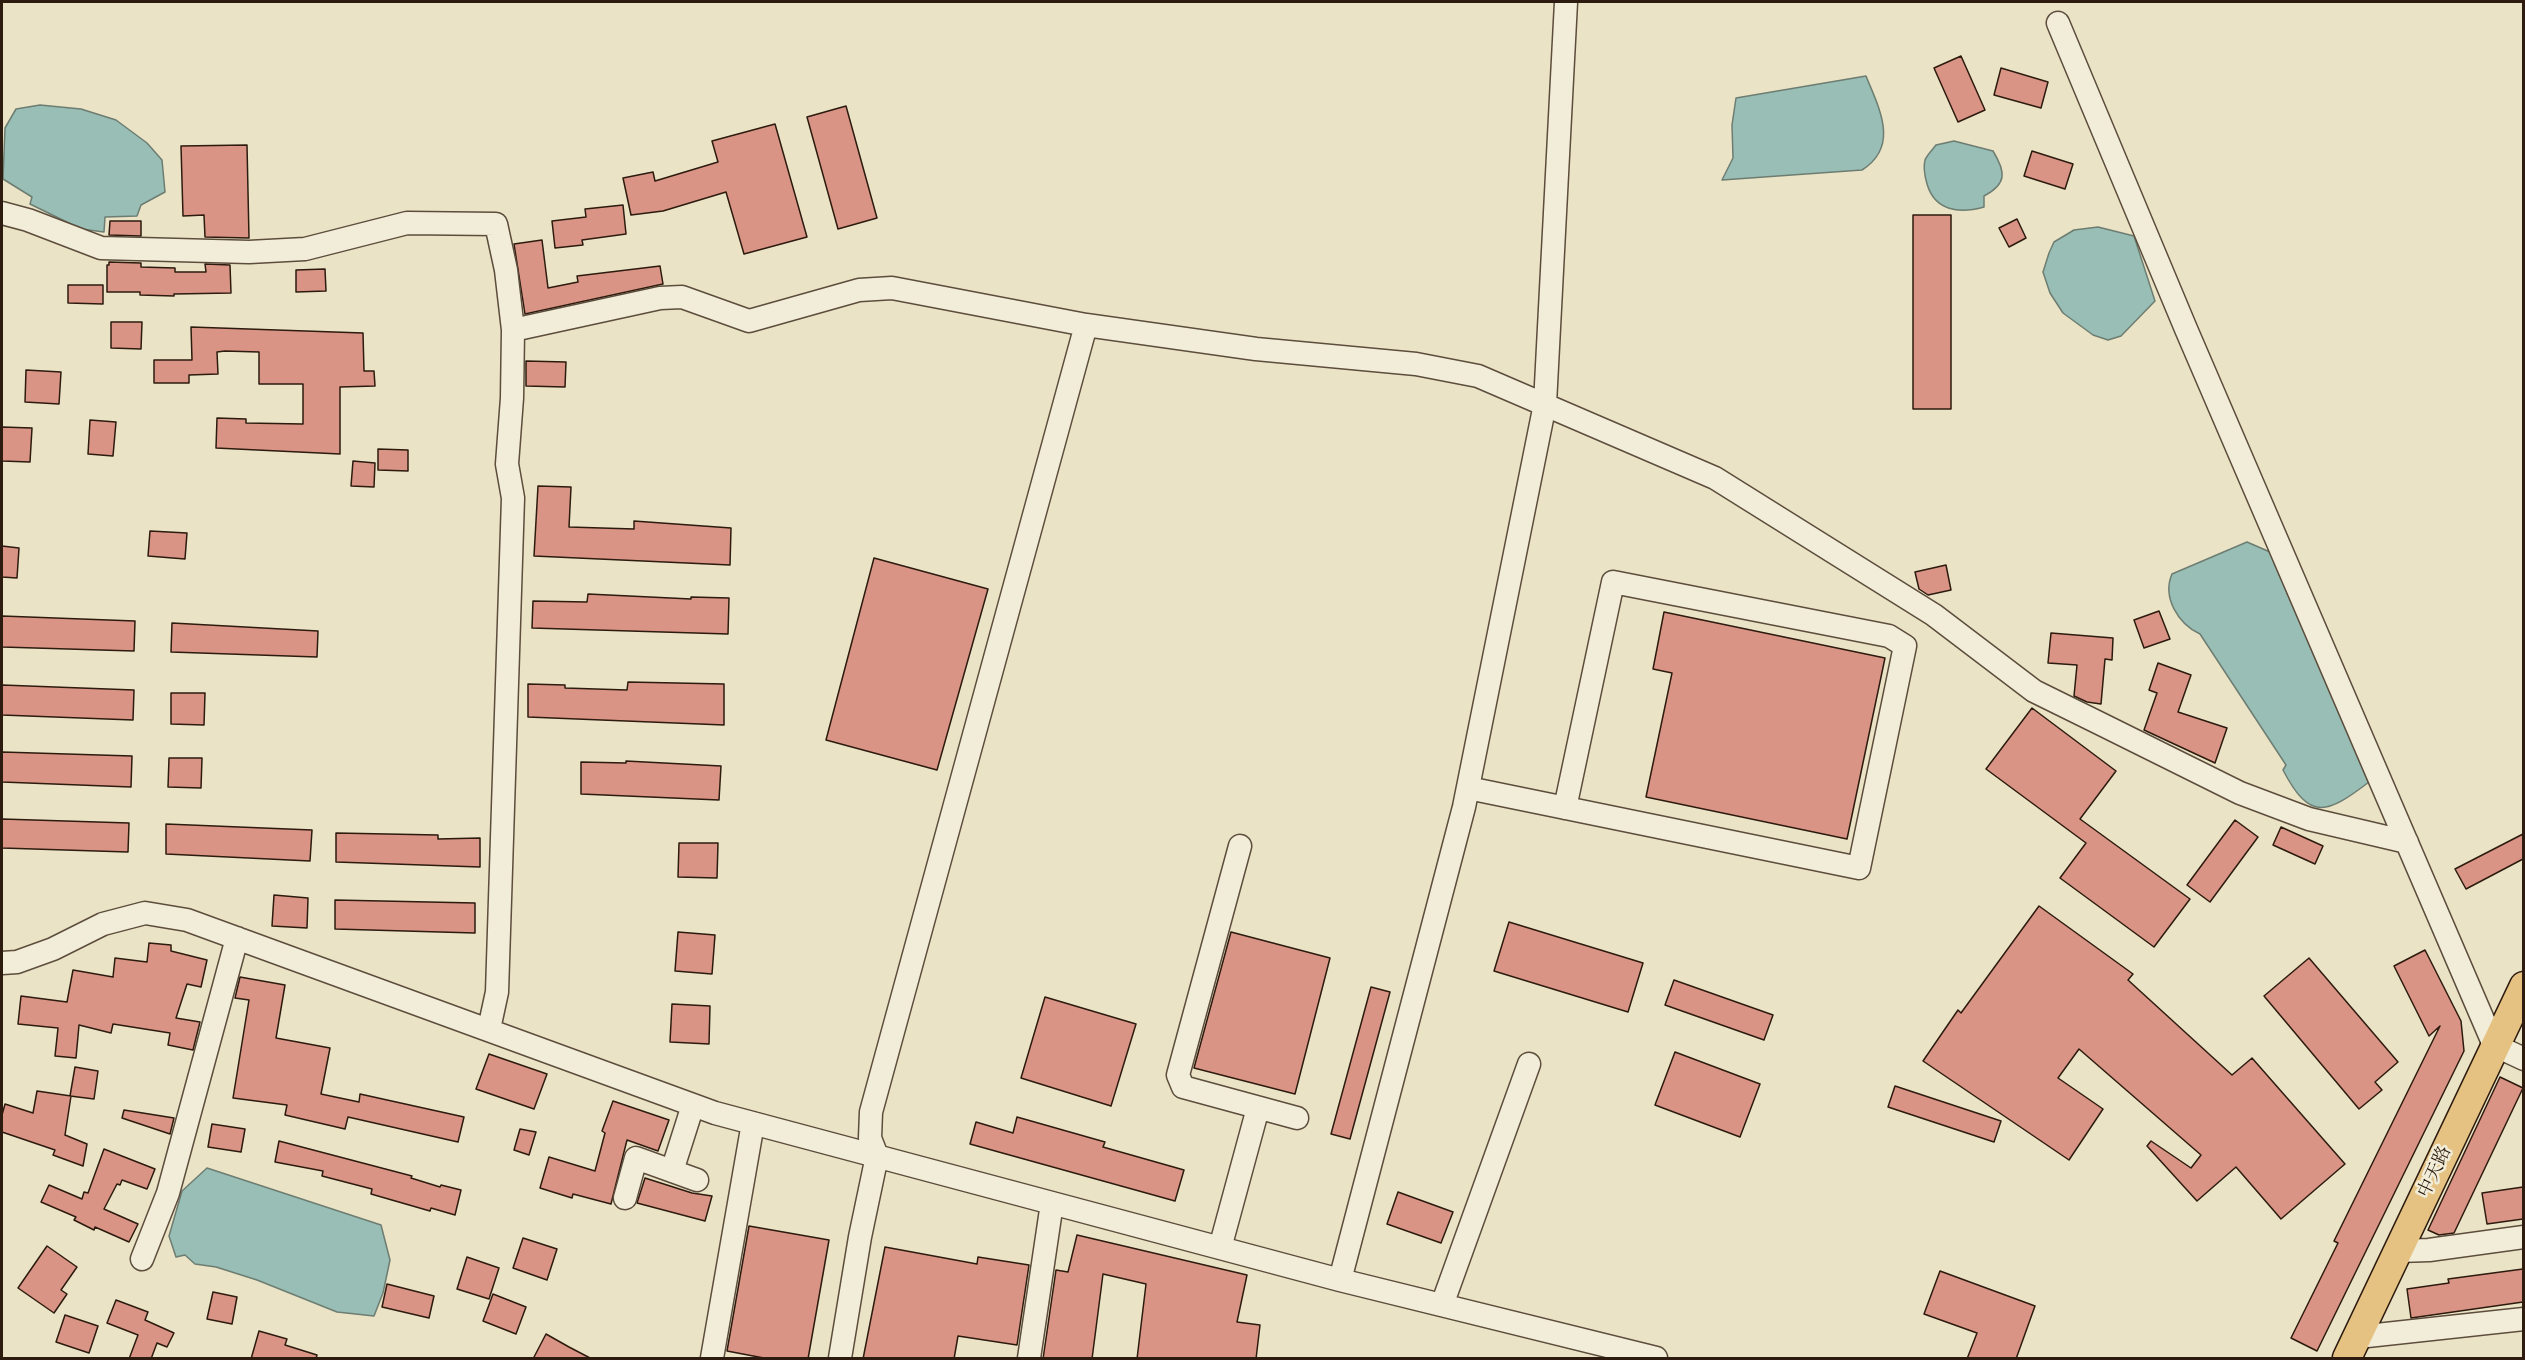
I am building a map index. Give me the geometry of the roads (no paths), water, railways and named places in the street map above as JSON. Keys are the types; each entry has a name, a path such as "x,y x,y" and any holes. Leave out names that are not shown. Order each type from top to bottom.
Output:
{"main road":[{"name":"中天路","path":"2352,1348 2523,986"}],"street":[{"path":"1340,1280 1468,788 1545,404 1566,2"},
{"path":"2058,23 2186,329 2494,1045 2523,1059"},
{"path":"2,213 28,220 101,248 249,252 305,249 407,223 496,224 506,270 513,330 512,398 507,464 513,498 497,992 489,1029"},
{"path":"513,330 660,298 682,297 749,321 859,290 892,288 1086,325 1257,349 1416,364 1478,376 1715,478 1934,615 2034,691 2073,711 2240,793 2309,819 2408,843"},
{"path":"840,1359 860,1237 877,1156 870,1138 871,1112 1086,325"},
{"path":"1468,788 1565,808 1859,868 1905,646 1889,636 1613,582 1565,808"},
{"path":"1240,846 1178,1075 1184,1087 1297,1118"},
{"path":"2,963 17,962 53,949 103,924 146,914 187,920 693,1105 753,1123 1340,1280 1656,1359"},
{"path":"142,1259 168,1193 237,938"},
{"path":"1442,1305 1529,1064"},
{"path":"672,1171 693,1105"},
{"path":"1220,1248 1258,1108"},
{"path":"712,1359 753,1123"},
{"path":"625,1198 636,1158 697,1180"},
{"path":"1029,1359 1052,1203"},
{"path":"2398,1251 2429,1250 2523,1237"},
{"path":"2352,1348 2523,1319"}],"water":[{"path":"1866,76 1880,113 1883,138 1874,160 1862,170 1722,180 1733,158 1732,125 1736,98"},
{"path":"40,105 81,109 116,120 147,143 162,160 165,192 141,205 137,216 105,217 104,232 81,229 30,204 32,197 3,179 5,128 16,109"},
{"path":"1954,141 1993,151 1997,158 2002,177 1997,187 1984,196 1984,207 1966,210 1949,208 1936,200 1931,193 1925,175 1925,160 1936,145"},
{"path":"2098,227 2134,236 2155,301 2121,336 2108,340 2093,335 2063,313 2050,293 2043,272 2054,242 2074,230"},
{"path":"2247,542 2270,552 2369,782 2342,801 2330,806 2320,808 2311,805 2293,787 2283,770 2286,765 2200,634 2179,617 2171,600 2169,583 2172,574"},
{"path":"207,1168 381,1225 390,1260 383,1293 374,1316 337,1312 257,1280 216,1267 195,1264 185,1255 176,1257 169,1236 182,1191"}]}
